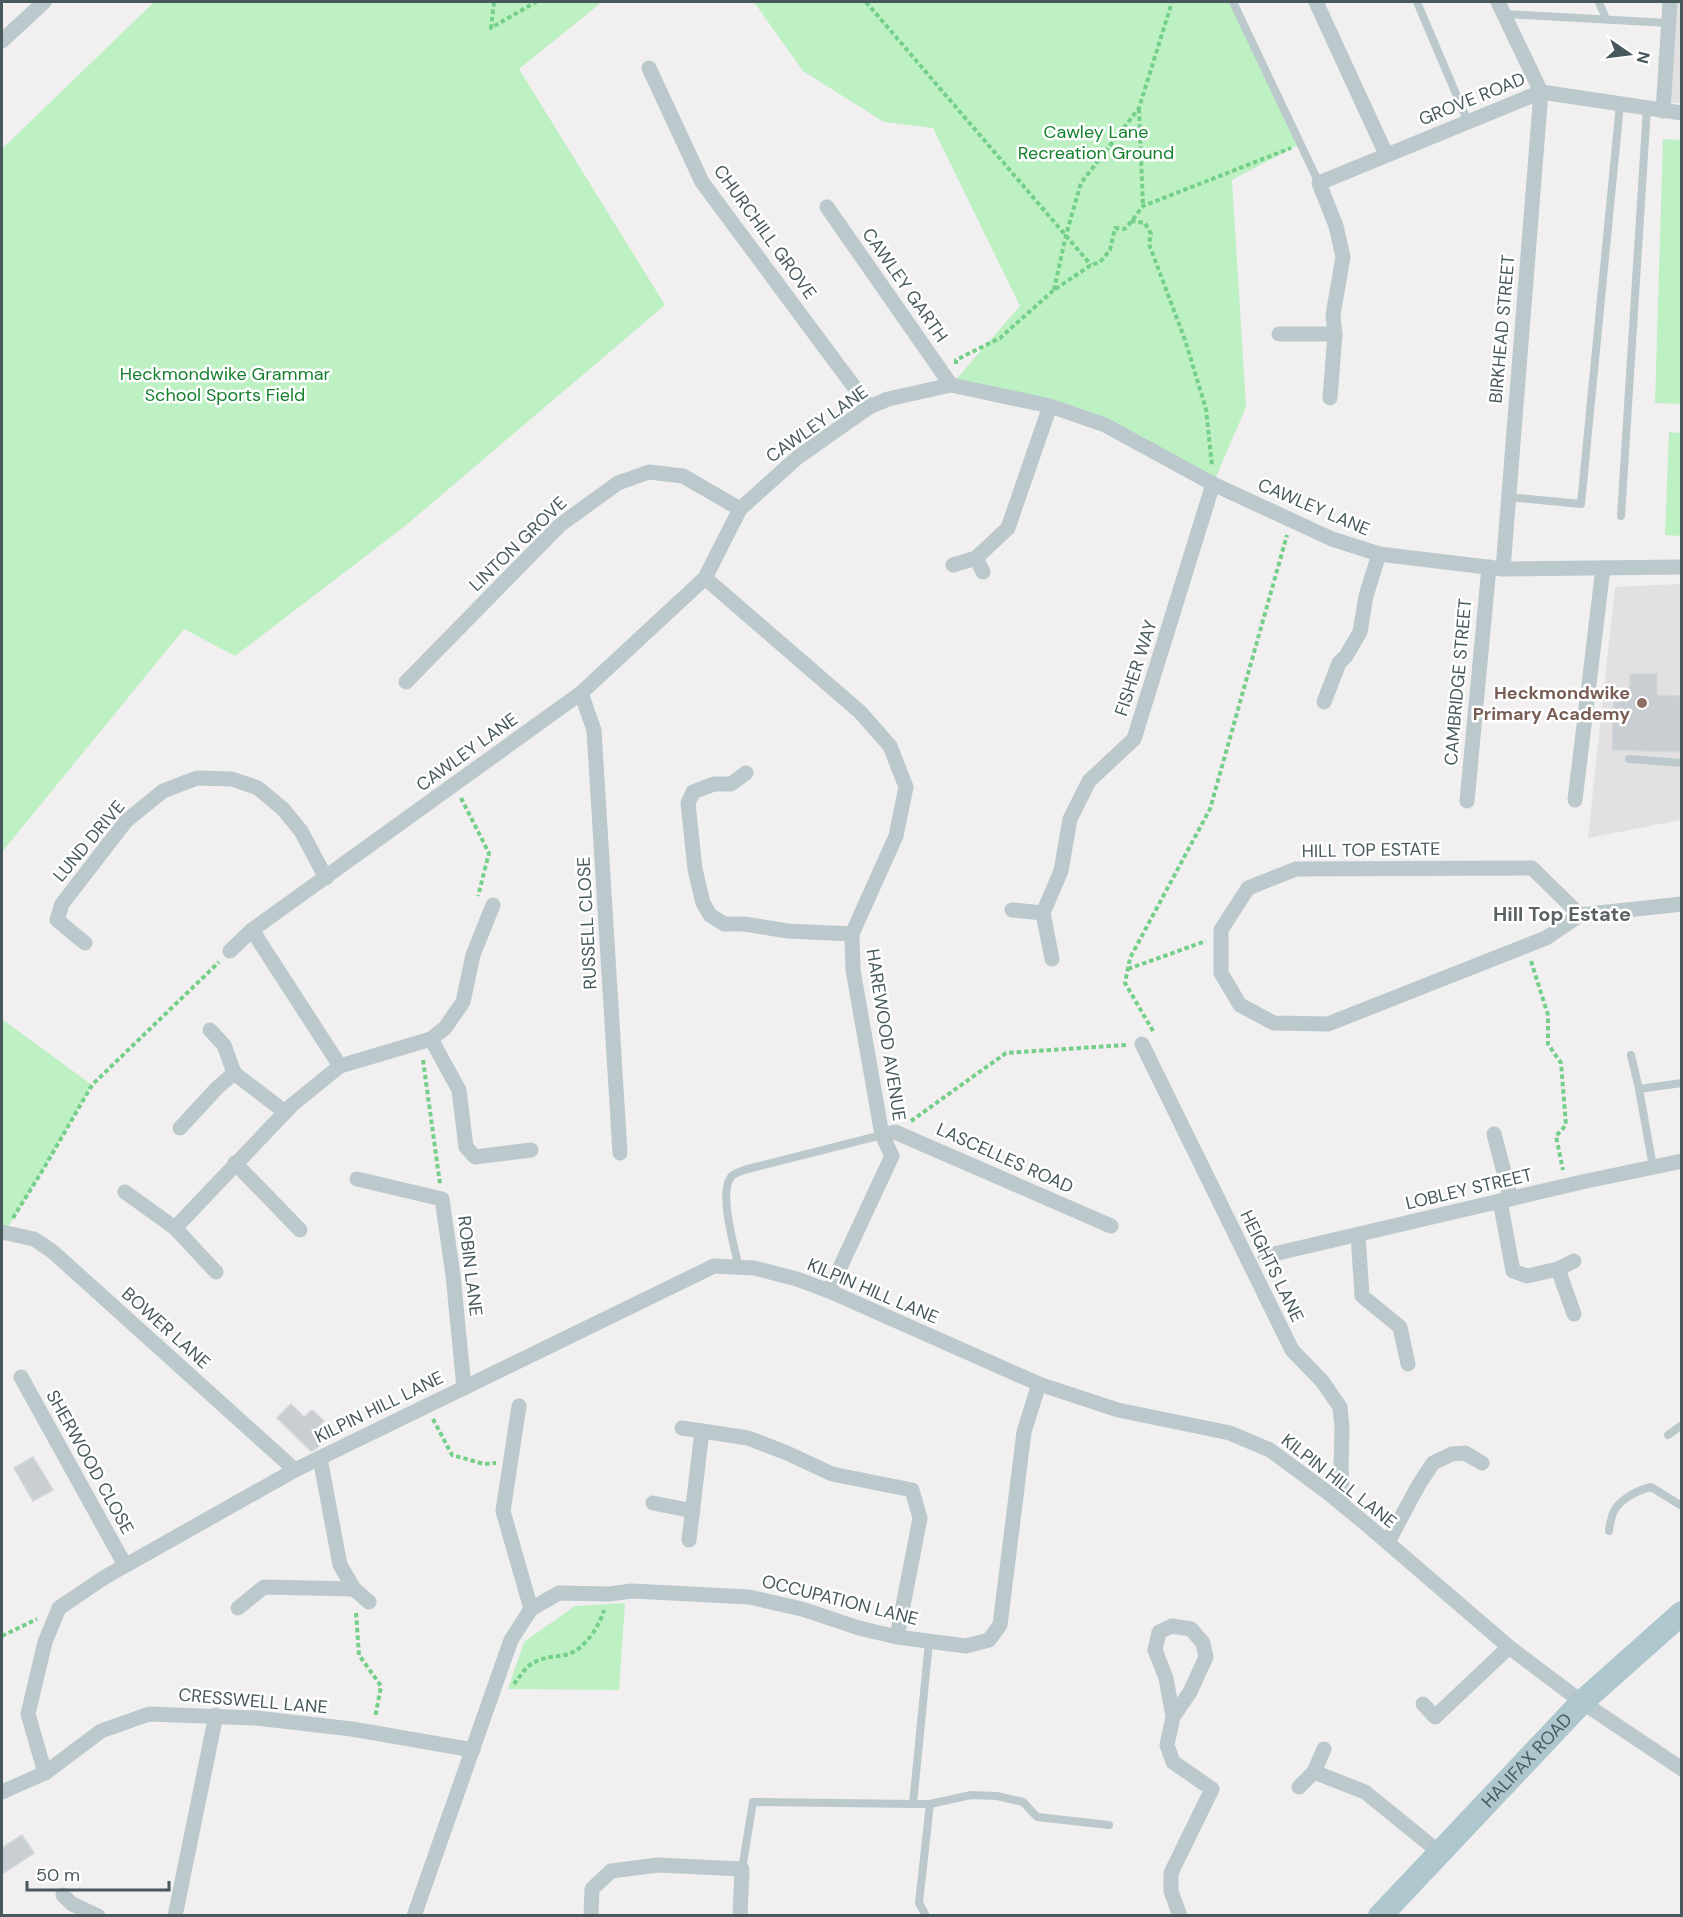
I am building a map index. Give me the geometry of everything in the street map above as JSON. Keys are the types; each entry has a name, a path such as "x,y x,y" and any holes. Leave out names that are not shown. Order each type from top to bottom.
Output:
{"main road":[{"name":"HALIFAX ROAD","path":"1380,1916 1582,1702 1682,1613"}],"street":[{"path":"2,41 44,2"},
{"path":"1316,2 1386,154"},
{"path":"1663,111 1670,2"},
{"path":"1501,8 1541,92"},
{"name":"CHURCHILL GROVE","path":"649,68 702,182 869,407"},
{"name":"GROVE ROAD","path":"1319,183 1541,92 1682,113"},
{"name":"BIRKHEAD STREET","path":"1496,568 1509,497 1541,92"},
{"path":"1319,183 1336,226 1344,257 1333,315 1335,334 1330,398"},
{"name":"CAWLEY GARTH","path":"827,207 951,385"},
{"path":"1279,334 1335,334"},
{"name":"CAWLEY LANE","path":"230,951 252,930 581,693 705,578 740,508 798,457 869,407 888,399 951,385 1050,406 1105,425 1213,484 1332,539 1379,554 1496,568 1682,567"},
{"path":"953,565 976,558 1008,528 1050,406"},
{"name":"LINTON GROVE","path":"406,682 560,525 618,483 649,472 683,476 740,508"},
{"name":"FISHER WAY","path":"1043,913 1061,871 1070,819 1089,781 1134,739 1213,484"},
{"path":"1324,702 1339,663 1346,656 1360,632 1366,596 1379,554"},
{"path":"976,558 983,572"},
{"name":"CAMBRIDGE STREET","path":"1467,801 1496,568"},
{"path":"1575,800 1603,568"},
{"name":"HAREWOOD AVENUE","path":"705,578 860,712 890,746 906,787 896,836 852,934 853,970 892,1156 829,1291"},
{"name":"RUSSELL CLOSE","path":"581,693 594,730 620,1153"},
{"path":"746,773 731,784 714,784 693,792 688,803 695,869 703,903 710,915 724,924 744,924 788,931 852,934"},
{"name":"LUND DRIVE","path":"85,943 51,919 126,821 163,790 197,778 232,779 258,788 283,809 301,831 326,878"},
{"name":"HILL TOP ESTATE","path":"1580,915 1532,868 1296,869 1248,888 1221,930 1221,973 1240,1005 1274,1023 1328,1024 1546,938 1580,915 1682,904"},
{"path":"174,1228 285,1112 339,1066 426,1041 445,1028 463,1002 473,955 493,905"},
{"path":"1012,910 1043,913 1052,959"},
{"path":"252,930 339,1066"},
{"path":"210,1030 224,1045 234,1073 285,1112"},
{"path":"426,1041 459,1090 466,1147 475,1157 531,1150"},
{"name":"HEIGHTS LANE","path":"1142,1044 1292,1350 1322,1381 1340,1407 1343,1505"},
{"path":"180,1128 234,1073"},
{"name":"LASCELLES ROAD","path":"889,1133 1111,1226"},
{"path":"1494,1134 1505,1200 1513,1271 1527,1276 1558,1269 1574,1261"},
{"name":"LOBLEY STREET","path":"1265,1256 1682,1161"},
{"path":"235,1163 300,1230"},
{"name":"ROBIN LANE","path":"357,1179 442,1199 453,1275 464,1388"},
{"path":"125,1192 174,1228 216,1272"},
{"name":"BOWER LANE","path":"3,1232 34,1239 52,1251 295,1470"},
{"path":"1358,1234 1362,1296 1400,1327 1408,1364"},
{"name":"KILPIN HILL LANE","path":"59,1608 125,1565 295,1470 714,1266 754,1268 797,1279 829,1291 1039,1384 1118,1410 1230,1433 1270,1450 1388,1542 1509,1647 1582,1702 1682,1768"},
{"path":"1558,1269 1574,1314"},
{"name":"SHERWOOD CLOSE","path":"21,1377 125,1565"},
{"name":"OCCUPATION LANE","path":"414,1916 511,1640 531,1609 559,1593 609,1594 633,1591 749,1597 802,1609 859,1628 897,1637 966,1646 989,1640 1000,1624 1024,1432 1039,1384"},
{"path":"519,1406 503,1511 531,1609"},
{"path":"682,1428 748,1438 832,1474 912,1490 920,1518 897,1637"},
{"path":"689,1540 702,1431"},
{"path":"1388,1542 1433,1463 1452,1454 1465,1453 1482,1463"},
{"path":"320,1458 340,1565 354,1588 369,1602"},
{"path":"653,1503 693,1511"},
{"path":"238,1608 264,1587 354,1588"},
{"path":"45,1773 28,1714 45,1642 59,1608"},
{"path":"1173,1717 1166,1678 1155,1650 1159,1632 1172,1626 1191,1629 1203,1643 1206,1657 1190,1692 1173,1717 1167,1745 1173,1762 1212,1789 1171,1874 1171,1891 1180,1916"},
{"path":"1423,1704 1435,1717 1509,1647"},
{"name":"CRESSWELL LANE","path":"2,1792 45,1773 101,1731 149,1714 256,1718 372,1733 473,1750"},
{"path":"175,1916 216,1715"},
{"path":"1299,1787 1314,1772 1324,1749"},
{"path":"1314,1772 1365,1792 1439,1852"},
{"path":"591,1916 592,1889 611,1871 658,1865 742,1869 740,1916"},
{"path":"63,1895 72,1904 98,1916"}],"lane":[{"path":"1233,2 1319,183"},
{"path":"1417,2 1468,122"},
{"path":"1599,2 1606,19"},
{"path":"1501,8 1668,23"},
{"path":"1509,497 1581,504 1620,104"},
{"path":"1621,516 1647,108"},
{"path":"1629,759 1682,763"},
{"path":"1631,1054 1653,1167"},
{"path":"1638,1089 1682,1083"},
{"path":"739,1268 726,1200 727,1184 732,1175 889,1133"},
{"path":"1668,1435 1682,1425"},
{"path":"1609,1531 1613,1513 1618,1505 1641,1489 1651,1487 1682,1506"},
{"path":"914,1804 929,1642"},
{"path":"742,1869 753,1802 930,1804 971,1795 997,1796 1023,1802 1037,1817 1109,1825"},
{"path":"926,1916 919,1903 930,1804"}],"path":[{"path":"494,2 491,28 536,2"},
{"path":"866,2 1091,265"},
{"path":"1143,206 1139,108 1172,2"},
{"path":"1054,291 1066,235 1081,183 1139,108"},
{"path":"951,385 956,360 1000,338 1054,291 1100,261 1110,250 1115,228 1124,229 1128,226 1143,206 1300,144"},
{"path":"1130,221 1145,223 1151,234 1149,244 1189,352 1206,409 1213,484"},
{"path":"889,1133 1006,1053 1142,1044 1154,1030 1125,983 1130,958 1210,809 1292,521"},
{"path":"454,785 489,853 478,896"},
{"path":"1128,969 1221,936"},
{"path":"1526,946 1548,1015 1548,1044 1561,1063 1566,1125 1556,1136 1567,1186"},
{"path":"3,1232 44,1168 92,1085 230,951"},
{"path":"426,1041 442,1199"},
{"path":"427,1406 452,1455 484,1464 511,1460"},
{"path":"354,1588 359,1655 381,1686 372,1733"},
{"path":"494,1689 508,1689 533,1663 545,1657 569,1654 594,1635 609,1594"},
{"path":"2,1636 59,1608"}],"shaded area":[{"path":"1670,2 1681,2 1681,103 1663,102"},
{"name":"Heckmondwike Primary Academy","path":"1681,584 1681,820 1588,838 1615,587"}],"green space":[{"name":"Heckmondwike Grammar School Sports Field","path":"154,2 602,2 519,69 665,305 405,526 235,656 184,629 2,852 2,149"},
{"name":"Cawley Lane Recreation Ground","path":"754,2 1233,2 1300,144 1232,180 1246,407 1213,484 1105,425 951,385 1020,306 933,128 884,122 803,71"},
{"path":"1663,139 1681,140 1681,404 1655,403"},
{"path":"1669,432 1681,433 1681,536 1665,535"},
{"path":"2,1019 92,1085 5,1232 2,1232"},
{"path":"625,1603 619,1690 508,1689 524,1642 575,1606"}],"building":[{"path":"1630,674 1657,674 1657,695 1682,696 1682,752 1612,750 1614,695 1630,696"},
{"path":"291,1404 304,1417 312,1410 324,1421 319,1426 329,1436 317,1448 311,1451 277,1418"},
{"path":"33,1457 53,1490 33,1501 14,1468"},
{"path":"22,1835 34,1853 2,1874 2,1848"}],"place":[{"name":"Heckmondwike Primary Academy","path":"1642,703"}],"district":[{"name":"Hill Top Estate","path":"1562,914"}]}
